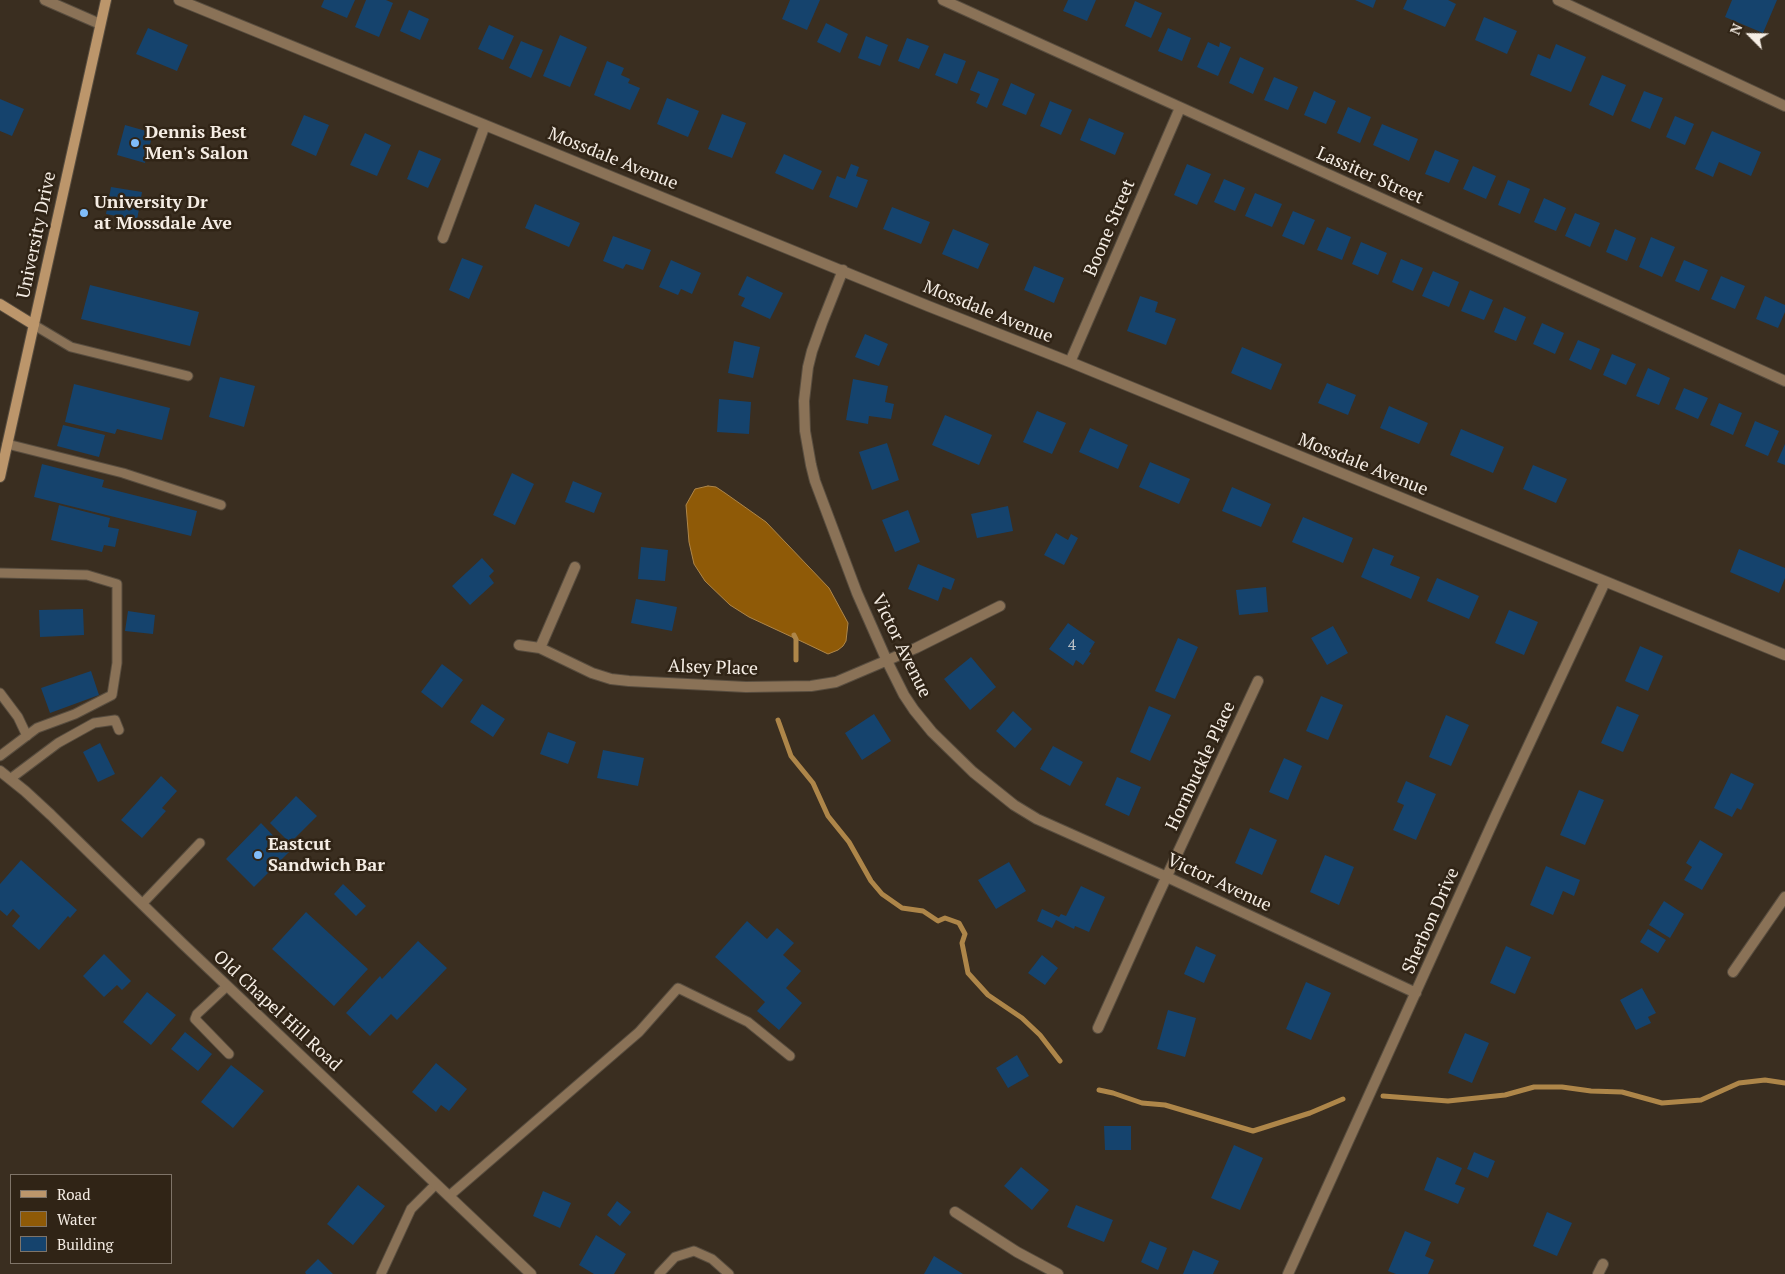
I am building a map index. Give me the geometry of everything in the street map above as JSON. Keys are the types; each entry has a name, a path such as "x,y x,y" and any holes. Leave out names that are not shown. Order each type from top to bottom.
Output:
{"main road":[{"name":"University Drive","path":"0,477 106,0"},
{"path":"0,304 34,325"}],"street":[{"path":"45,0 100,24"},
{"name":"Mossdale Avenue","path":"179,0 1785,655"},
{"name":"Lassiter Street","path":"943,0 1785,381"},
{"path":"1558,0 1785,106"},
{"name":"Boone Street","path":"1070,362 1180,108"},
{"path":"443,238 485,125"},
{"name":"Victor Avenue","path":"843,270 822,323 808,367 804,401 805,431 811,465 815,481 857,593 887,661 909,702 932,732 973,772 1014,805 1037,819 1167,877 1416,993"},
{"path":"540,648 575,567"},
{"name":"Sherbon Drive","path":"1288,1274 1492,824 1605,582"},
{"name":"Alsey Place","path":"519,645 540,648 592,673 611,679 746,687 811,686 836,682 887,661 932,641 1000,606"},
{"name":"Hornbuckle Place","path":"1098,1028 1258,681"},
{"name":"Old Chapel Hill Road","path":"0,771 51,815 227,986 531,1274"},
{"path":"1733,972 1785,897"},
{"path":"955,1212 1017,1252 1058,1274"}],"lane":[{"path":"34,325 71,347 188,376"},
{"path":"8,444 123,473 221,505"},
{"path":"0,573 87,575 117,584 117,663 112,696 75,714 37,728 0,756"},
{"path":"0,693 18,717 27,736"},
{"path":"10,779 58,744 94,722 115,720 119,730"},
{"path":"142,904 200,844"},
{"path":"227,986 194,1019 229,1054"},
{"path":"449,1196 638,1032 678,988 748,1022 790,1056"},
{"path":"381,1274 411,1209 436,1184"},
{"path":"659,1274 675,1257 694,1250 712,1259 729,1274"}],"water":[{"path":"708,486 716,487 766,522 829,588 848,623 846,641 843,646 828,654 749,617 730,605 705,581 694,564 689,542 686,505 695,489"}],"building":[{"path":"324,0 355,0 347,18 321,7"},
{"path":"366,0 386,0 393,3 379,37 355,27"},
{"path":"790,0 820,0 807,30 782,19"},
{"path":"1068,0 1096,0 1087,21 1063,11"},
{"path":"1355,0 1376,0 1373,8"},
{"path":"1407,0 1448,0 1456,4 1445,27 1403,9"},
{"path":"1732,0 1777,0 1763,33 1725,17"},
{"path":"1135,1 1162,13 1151,38 1125,26"},
{"path":"409,10 429,19 420,40 400,31"},
{"path":"1484,17 1517,31 1507,54 1475,40"},
{"path":"826,23 848,34 840,53 817,42"},
{"path":"489,25 514,36 503,60 478,49"},
{"path":"148,28 188,45 177,71 136,54"},
{"path":"1168,28 1191,38 1182,61 1158,51"},
{"path":"560,35 587,47 570,87 543,76"},
{"path":"866,36 888,45 880,66 858,58"},
{"path":"907,38 929,46 919,69 898,61"},
{"path":"521,41 543,50 531,78 509,68"},
{"path":"1208,42 1219,47 1220,42 1231,47 1218,76 1197,67"},
{"path":"1556,44 1586,57 1571,92 1530,75 1538,54 1550,59"},
{"path":"944,53 966,61 957,84 935,75"},
{"path":"1240,57 1264,68 1253,94 1229,83"},
{"path":"607,61 624,68 621,75 630,79 628,83 640,88 630,110 594,95"},
{"path":"978,71 999,79 987,108 976,103 980,94 970,90"},
{"path":"1602,75 1626,85 1613,116 1589,105"},
{"path":"1274,77 1298,87 1288,110 1264,100"},
{"path":"1011,83 1035,94 1026,115 1002,105"},
{"path":"1314,91 1336,101 1326,124 1304,115"},
{"path":"1644,91 1663,98 1650,129 1631,121"},
{"path":"667,98 699,111 688,137 657,124"},
{"path":"0,99 24,109 12,136 0,131"},
{"path":"1050,101 1072,110 1061,135 1040,126"},
{"path":"1348,107 1371,117 1360,143 1337,133"},
{"path":"722,114 746,123 732,158 708,149"},
{"path":"304,115 329,125 316,156 291,145"},
{"path":"1675,116 1694,124 1685,145 1666,137"},
{"path":"1089,118 1124,133 1115,155 1080,140"},
{"path":"1382,124 1418,139 1409,161 1373,145"},
{"path":"125,125 153,133 145,163 117,155"},
{"path":"1712,131 1761,152 1751,176 1719,162 1713,177 1695,169"},
{"path":"365,133 391,145 377,176 350,165"},
{"path":"419,150 441,159 428,188 407,179"},
{"path":"1435,150 1459,160 1449,183 1425,174"},
{"path":"784,154 822,171 813,190 775,173"},
{"path":"851,164 859,167 856,176 868,180 857,208 829,197 837,176 845,179"},
{"path":"1187,164 1211,174 1197,205 1174,195"},
{"path":"1473,166 1496,176 1486,199 1463,189"},
{"path":"1224,179 1245,188 1235,211 1214,202"},
{"path":"1508,180 1530,189 1520,214 1498,205"},
{"path":"111,187 142,192 137,220 106,214"},
{"path":"1255,193 1282,204 1272,227 1245,216"},
{"path":"1544,198 1566,208 1556,231 1534,222"},
{"path":"535,204 580,223 569,247 525,228"},
{"path":"892,207 930,222 921,244 883,229"},
{"path":"1293,211 1315,220 1304,245 1282,236"},
{"path":"1575,213 1600,223 1590,247 1565,236"},
{"path":"1327,227 1351,237 1342,260 1317,250"},
{"path":"953,229 989,244 978,269 942,254"},
{"path":"1615,229 1636,238 1627,261 1606,252"},
{"path":"613,236 651,250 643,270 626,264 623,269 603,261"},
{"path":"1651,237 1675,247 1662,277 1639,267"},
{"path":"1361,242 1387,253 1378,275 1352,264"},
{"path":"462,258 483,266 469,299 449,290"},
{"path":"1401,259 1423,268 1413,291 1392,282"},
{"path":"671,260 701,273 692,294 681,289 678,295 659,287"},
{"path":"1684,260 1708,270 1699,291 1675,281"},
{"path":"1034,266 1064,278 1054,303 1024,290"},
{"path":"1433,271 1459,282 1449,307 1422,296"},
{"path":"747,276 783,293 770,319 741,306 745,298 738,295"},
{"path":"1721,276 1745,286 1735,309 1711,299"},
{"path":"90,285 199,312 190,346 81,319"},
{"path":"1470,290 1493,300 1484,320 1461,311"},
{"path":"1140,296 1158,302 1155,312 1176,319 1166,345 1127,331"},
{"path":"1765,296 1785,305 1785,312 1778,328 1756,319"},
{"path":"1504,307 1526,317 1516,341 1494,332"},
{"path":"1542,323 1564,333 1555,354 1533,344"},
{"path":"865,334 888,344 879,366 855,357"},
{"path":"1578,340 1600,349 1591,370 1569,360"},
{"path":"734,341 760,347 753,378 728,373"},
{"path":"1242,347 1282,364 1271,390 1231,373"},
{"path":"1612,354 1636,364 1626,385 1603,375"},
{"path":"1648,368 1670,378 1659,405 1636,396"},
{"path":"220,377 255,386 244,427 209,417"},
{"path":"853,379 888,386 885,402 894,404 891,419 869,416 868,424 846,420"},
{"path":"1327,383 1356,395 1348,415 1318,403"},
{"path":"74,384 170,408 162,440 117,429 115,434 65,422"},
{"path":"1684,388 1708,398 1698,419 1675,409"},
{"path":"719,399 751,402 749,434 717,432"},
{"path":"1719,403 1742,413 1733,435 1710,425"},
{"path":"1389,406 1428,423 1419,444 1380,428"},
{"path":"1037,411 1066,423 1052,454 1023,442"},
{"path":"945,415 992,435 979,465 932,445"},
{"path":"1755,421 1779,431 1768,456 1745,446"},
{"path":"63,425 105,435 99,457 57,446"},
{"path":"1090,428 1128,445 1118,469 1079,452"},
{"path":"1461,429 1504,447 1493,473 1450,455"},
{"path":"887,443 899,480 872,490 859,452"},
{"path":"1785,444 1785,465 1777,462"},
{"path":"1150,462 1190,479 1179,504 1139,487"},
{"path":"42,464 104,480 102,487 197,511 191,536 34,497"},
{"path":"1533,465 1567,479 1556,503 1523,489"},
{"path":"512,473 534,484 515,525 493,515"},
{"path":"573,481 602,493 594,513 565,502"},
{"path":"1232,487 1271,504 1261,527 1222,511"},
{"path":"59,505 110,518 108,527 119,529 115,547 104,545 102,552 51,540"},
{"path":"1008,506 1013,531 977,538 971,514"},
{"path":"908,510 920,542 895,552 882,520"},
{"path":"1303,517 1353,538 1343,563 1292,542"},
{"path":"1056,533 1068,540 1071,534 1078,538 1064,565 1044,555"},
{"path":"641,547 668,550 665,581 638,579"},
{"path":"1373,548 1394,556 1390,565 1420,577 1411,599 1361,577"},
{"path":"1739,549 1785,568 1785,578 1779,593 1730,572"},
{"path":"482,558 494,571 489,576 494,583 470,605 452,586"},
{"path":"918,564 955,579 951,590 943,587 938,601 908,589"},
{"path":"1437,578 1479,596 1469,619 1427,601"},
{"path":"1266,587 1268,612 1239,615 1236,590"},
{"path":"636,599 677,607 672,631 631,623"},
{"path":"83,609 84,635 40,637 39,610"},
{"path":"1509,610 1538,622 1524,655 1495,643"},
{"path":"128,611 155,615 153,634 125,631"},
{"path":"1068,623 1095,642 1089,652 1091,653 1083,665 1076,660 1073,666 1049,649"},
{"path":"1333,626 1348,653 1327,665 1311,638"},
{"path":"1178,638 1198,647 1175,699 1155,691"},
{"path":"1640,646 1663,656 1648,691 1625,681"},
{"path":"971,657 996,687 970,710 944,679"},
{"path":"442,664 463,680 442,708 421,692"},
{"path":"91,671 99,695 50,713 41,688"},
{"path":"1321,696 1343,705 1328,740 1306,731"},
{"path":"482,704 505,719 493,737 470,722"},
{"path":"1149,706 1171,715 1150,761 1130,752"},
{"path":"1617,706 1639,715 1623,752 1601,743"},
{"path":"1013,711 1032,729 1015,748 996,731"},
{"path":"874,714 891,741 862,760 845,733"},
{"path":"1446,715 1469,725 1451,766 1429,757"},
{"path":"548,732 576,742 568,764 540,754"},
{"path":"100,743 115,774 98,782 83,752"},
{"path":"1053,746 1083,762 1070,786 1040,769"},
{"path":"603,750 644,758 638,786 597,778"},
{"path":"1284,758 1302,766 1288,800 1269,792"},
{"path":"1731,773 1754,784 1741,810 1737,808 1732,817 1714,808"},
{"path":"161,776 177,791 162,808 166,811 142,838 121,820"},
{"path":"1117,777 1141,787 1129,816 1105,805"},
{"path":"1406,781 1436,794 1416,840 1393,830 1404,805 1397,802"},
{"path":"1579,790 1604,800 1585,845 1560,835"},
{"path":"296,796 317,816 290,843 270,823"},
{"name":"Eastcut Sandwich Bar","path":"261,823 289,852 254,887 226,859"},
{"path":"1250,828 1277,840 1262,875 1235,863"},
{"path":"1700,840 1723,854 1702,890 1684,880 1692,867 1686,863"},
{"path":"1325,855 1354,867 1339,905 1310,892"},
{"path":"21,860 77,910 70,918 68,916 39,950 12,926 20,916 13,909 7,916 0,910 0,884"},
{"path":"1009,862 1026,891 996,909 978,880"},
{"path":"1546,866 1580,880 1574,896 1563,891 1553,915 1530,905"},
{"path":"343,884 366,906 356,916 334,894"},
{"path":"1081,886 1105,897 1089,932 1075,926 1074,929 1056,920 1052,928 1037,921 1042,909 1059,917 1061,914 1066,916"},
{"path":"1664,901 1684,914 1670,938 1649,925"},
{"path":"306,912 368,969 334,1006 272,949"},
{"path":"747,921 767,939 777,928 794,943 783,955 801,971 786,988 802,1003 779,1030 757,1011 765,1002 715,957"},
{"path":"1648,929 1666,940 1658,953 1640,942"},
{"path":"418,941 447,968 397,1020 391,1014 370,1036 346,1013 380,976 382,979"},
{"path":"1196,946 1216,955 1204,983 1184,974"},
{"path":"1506,946 1531,957 1515,994 1490,983"},
{"path":"104,954 131,981 122,990 117,985 104,997 83,976"},
{"path":"1042,955 1058,968 1045,985 1028,973"},
{"path":"1306,982 1331,993 1311,1040 1286,1029"},
{"path":"1642,988 1656,1013 1648,1017 1651,1023 1636,1030 1620,1000"},
{"path":"147,992 176,1015 151,1045 123,1022"},
{"path":"1168,1010 1196,1018 1185,1057 1157,1049"},
{"path":"185,1032 212,1054 198,1071 171,1049"},
{"path":"1465,1033 1489,1043 1472,1083 1448,1073"},
{"path":"1017,1055 1029,1076 1008,1088 996,1068"},
{"path":"436,1063 467,1089 449,1111 441,1105 436,1112 412,1092"},
{"path":"231,1065 264,1091 233,1128 201,1102"},
{"path":"1104,1126 1131,1126 1131,1150 1105,1150"},
{"path":"1234,1145 1263,1158 1240,1210 1211,1198"},
{"path":"1474,1152 1495,1161 1488,1178 1467,1169"},
{"path":"1437,1157 1462,1168 1455,1184 1465,1188 1458,1204 1424,1190"},
{"path":"1021,1167 1049,1190 1032,1210 1004,1186"},
{"path":"358,1185 385,1206 353,1245 327,1224"},
{"path":"543,1191 571,1203 560,1228 533,1216"},
{"path":"617,1201 631,1212 620,1226 607,1215"},
{"path":"1076,1205 1113,1220 1104,1242 1067,1227"},
{"path":"1547,1212 1572,1223 1557,1256 1533,1246"},
{"path":"1405,1231 1431,1242 1425,1256 1434,1260 1428,1274 1396,1274 1388,1271"},
{"path":"596,1235 626,1254 614,1274 594,1274 579,1265"},
{"path":"1150,1241 1167,1248 1158,1270 1141,1262"},
{"path":"1193,1250 1219,1261 1213,1274 1183,1274"},
{"path":"934,1256 963,1274 924,1274"},
{"path":"318,1259 333,1274 306,1274 305,1272"}],"waterway":[{"path":"794,635 796,639 796,660"},
{"path":"778,720 791,756 813,783 828,816 849,842 871,881 882,894 902,908 923,911 938,921 945,918 959,923 965,934 962,943 968,973 988,995 1022,1018 1040,1035 1060,1061"},
{"path":"1383,1096 1448,1101 1505,1095 1534,1087 1562,1087 1591,1091 1622,1092 1662,1103 1701,1100 1739,1083 1765,1080 1785,1083"},
{"path":"1099,1090 1142,1103 1165,1105 1253,1131 1310,1113 1343,1099"}],"place":[{"name":"Dennis Best Men's Salon","path":"135,143"},
{"name":"University Dr at Mossdale Ave","path":"84,213"},
{"name":"Eastcut Sandwich Bar","path":"258,855"}]}
